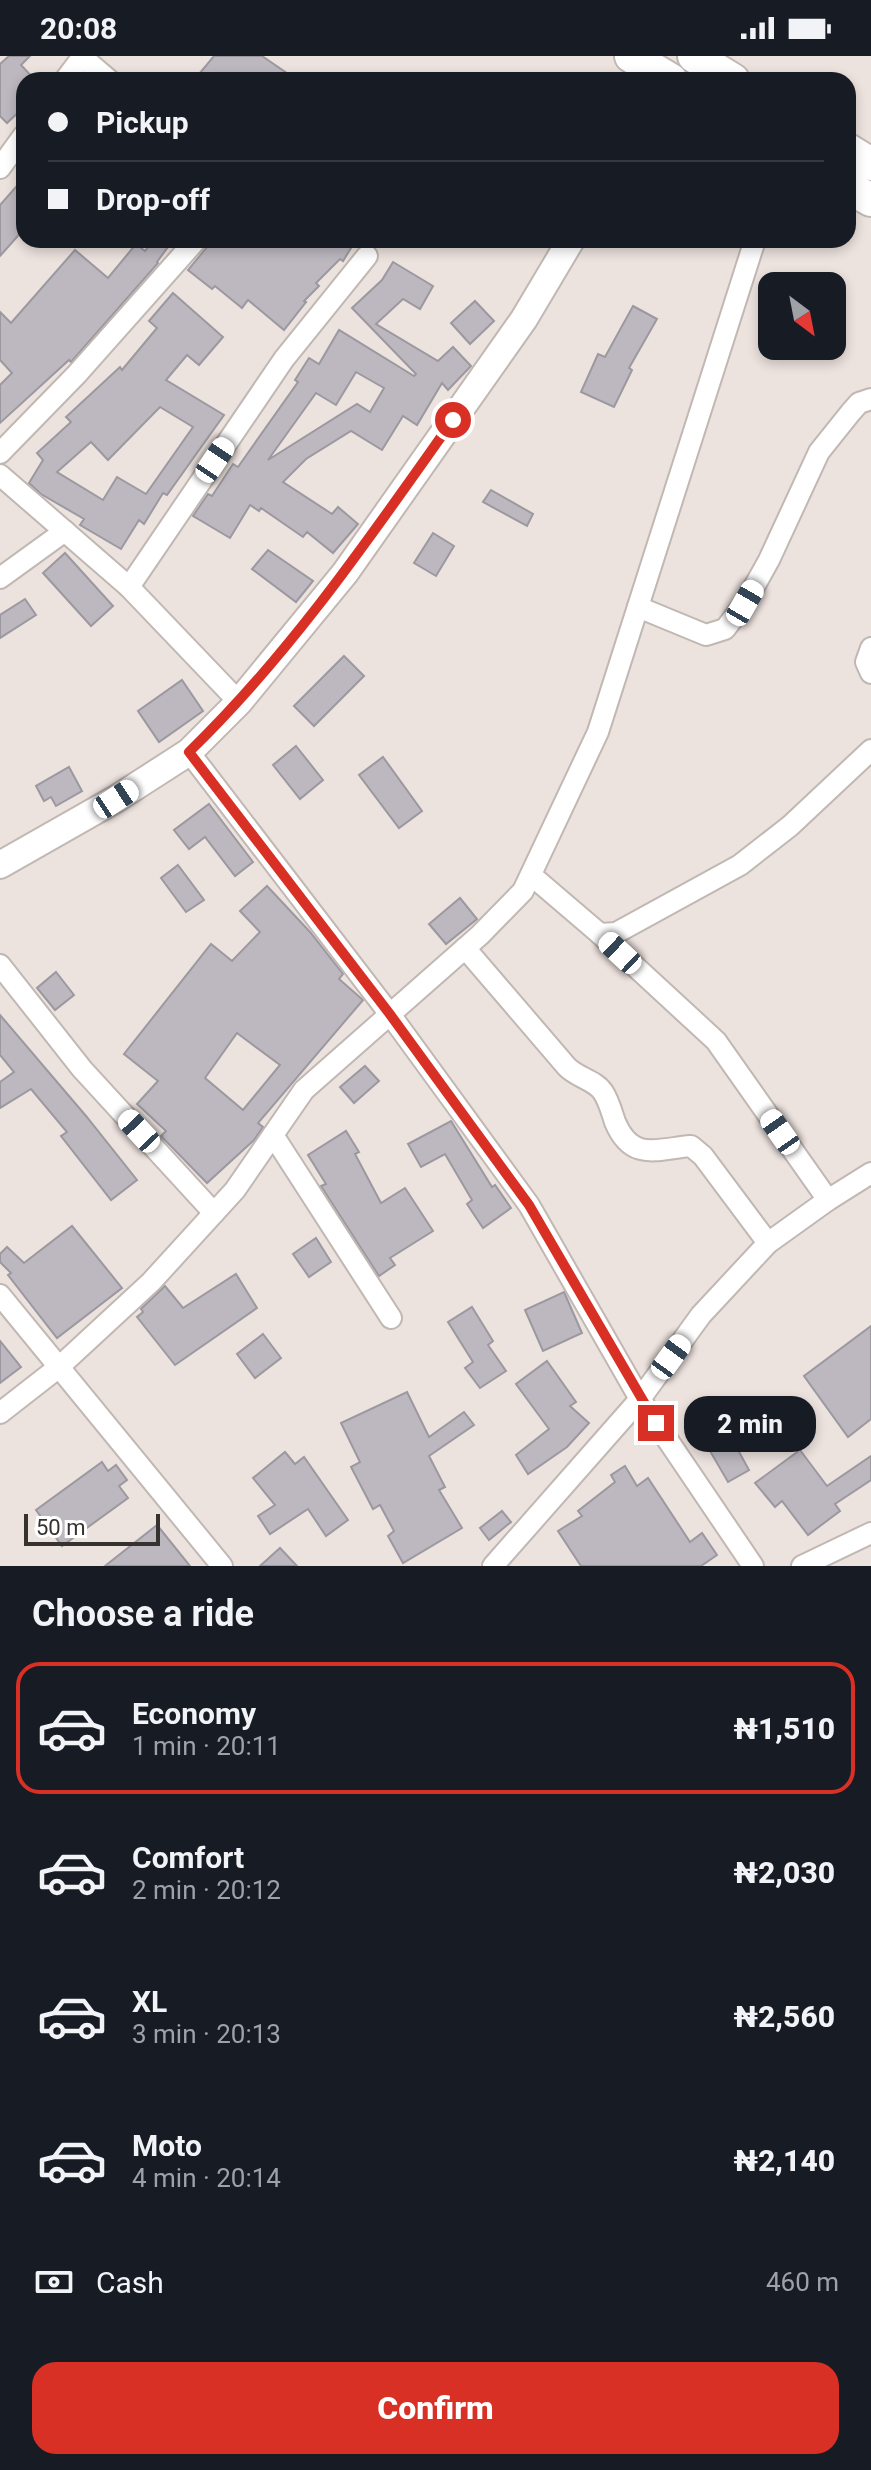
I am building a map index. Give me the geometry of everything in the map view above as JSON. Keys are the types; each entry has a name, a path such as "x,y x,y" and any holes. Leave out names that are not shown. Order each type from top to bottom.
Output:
{"main road":[{"path":"631,56 667,72"},
{"path":"694,56 720,72"}],"street":[{"path":"82,57 100,72"},
{"path":"0,168 16,146"},
{"path":"0,453 77,374 189,248"},
{"path":"0,865 116,799 189,752 239,702 345,573 524,319 566,248"},
{"path":"0,1413 59,1367 151,1282 235,1190 304,1090 465,948 523,891 598,732 752,248"},
{"path":"129,587 284,359 367,256"},
{"path":"638,607 706,635 725,629 763,572 819,452 859,403 871,399"},
{"path":"0,475 129,587 239,702"},
{"path":"0,578 65,531"},
{"path":"871,648 866,662 871,673"},
{"path":"600,934 616,933 740,865 790,826 871,750"},
{"path":"189,752 389,1013 529,1205 640,1399 753,1566"},
{"path":"531,875 716,1041 828,1200"},
{"path":"465,948 567,1067 577,1077 593,1083 603,1092 622,1138 646,1151 691,1146 703,1156 768,1243"},
{"path":"0,965 82,1069 214,1213"},
{"path":"273,1135 391,1318"},
{"path":"493,1566 640,1399 701,1315 768,1243 871,1173"},
{"path":"0,1295 222,1566"},
{"path":"802,1566 871,1533"}],"building":[{"path":"9,56 30,56 21,65 28,72 16,72 16,115 7,123 0,116 0,64"},
{"path":"214,56 262,56 285,72 201,72"},
{"path":"16,187 16,238 0,256 0,205"},
{"path":"133,248 145,251 147,248 167,248 158,263 71,362 69,360 0,423 0,385 12,373 0,360 0,312 11,323 75,250 108,278"},
{"path":"206,248 351,248 343,261 340,259 316,283 319,286 304,301 284,330 248,300 242,308 215,286 212,289 188,270"},
{"path":"393,262 433,286 420,309 403,299 376,324 438,361 453,347 471,366 448,390 442,383 417,425 403,416 382,450 351,431 306,459 283,482 332,514 338,507 358,524 333,553 307,532 303,537 261,508 259,511 250,505 230,538 193,516 208,494 212,496 233,464 238,467 298,382 295,380 309,358 319,364 339,330 414,376 416,374 352,308 382,280","holes":["356,372 384,388 370,412 357,404 268,460 316,393 336,405"]},
{"path":"173,293 223,337 199,365 187,355 166,380 224,415 167,495 163,493 144,524 139,520 121,549 80,525 84,519 41,494 29,483 43,460 37,453 71,422 66,417 120,367 122,370 157,328 149,321","holes":["160,407 193,427 146,494 117,477 103,500 57,472 91,442 108,460"]},
{"path":"475,301 494,321 470,344 451,323"},
{"path":"633,306 657,319 629,368 632,370 614,407 581,392 598,354 605,357"},
{"path":"491,490 533,514 527,526 483,502"},
{"path":"433,533 454,546 436,576 414,563"},
{"path":"268,550 313,581 296,602 252,569"},
{"path":"65,553 113,606 91,626 43,573"},
{"path":"25,599 36,615 0,638 0,615"},
{"path":"344,656 364,676 314,726 294,706"},
{"path":"182,680 203,711 159,742 138,711"},
{"path":"296,746 323,780 300,799 273,765"},
{"path":"383,757 422,811 399,828 359,775"},
{"path":"69,767 82,791 56,806 51,797 44,801 36,786"},
{"path":"209,804 253,862 235,876 205,837 189,849 174,830"},
{"path":"178,865 204,900 186,912 161,878"},
{"path":"267,886 310,932 343,974 339,979 363,1000 258,1123 263,1127 254,1140 207,1183 161,1136 166,1131 137,1104 158,1081 124,1054 211,944 232,961 260,932 240,911","holes":["237,1033 280,1065 243,1110 205,1078"]},
{"path":"460,898 477,919 446,944 429,924"},
{"path":"56,972 74,995 55,1010 37,988"},
{"path":"0,1015 137,1180 111,1200 61,1136 67,1132 31,1089 0,1108 0,1082 14,1072 0,1055"},
{"path":"365,1066 379,1081 354,1103 340,1087"},
{"path":"451,1121 492,1187 495,1185 511,1208 483,1228 467,1204 472,1200 445,1154 421,1167 408,1144"},
{"path":"346,1131 359,1152 355,1154 381,1203 405,1188 433,1231 390,1258 395,1265 379,1276 321,1186 326,1184 308,1155"},
{"path":"72,1226 122,1288 57,1338 8,1275 11,1273 0,1262 0,1254 7,1247 24,1263"},
{"path":"316,1238 331,1262 309,1277 293,1254"},
{"path":"236,1274 257,1308 175,1365 137,1317 143,1312 141,1309 165,1286 183,1308"},
{"path":"564,1292 582,1333 543,1351 525,1310"},
{"path":"472,1307 493,1341 488,1345 506,1371 480,1388 465,1368 473,1362 448,1322"},
{"path":"871,1326 871,1419 848,1437 804,1376"},
{"path":"263,1334 281,1358 255,1378 237,1354"},
{"path":"0,1341 21,1367 0,1383"},
{"path":"547,1361 576,1402 570,1406 589,1423 567,1447 528,1474 516,1455 549,1429 516,1384"},
{"path":"407,1392 429,1437 464,1412 474,1425 429,1456 445,1487 439,1490 462,1528 403,1563 388,1536 394,1531 380,1505 373,1509 351,1467 360,1462 341,1423"},
{"path":"732,1439 749,1470 728,1482 710,1451"},
{"path":"800,1450 827,1486 871,1456 871,1480 835,1504 840,1511 808,1535 782,1501 775,1507 755,1483"},
{"path":"285,1452 295,1464 304,1457 348,1520 326,1536 308,1509 270,1534 258,1516 275,1505 253,1478"},
{"path":"102,1462 108,1471 116,1465 127,1480 119,1486 128,1498 62,1546 36,1510"},
{"path":"625,1466 637,1486 648,1478 690,1542 702,1533 717,1555 701,1566 581,1566 558,1531 582,1516 578,1511 615,1482 611,1475"},
{"path":"502,1511 511,1522 489,1540 480,1528"},
{"path":"157,1525 190,1566 105,1566"},
{"path":"280,1548 297,1566 260,1566"}],"route":[{"path":"453,420 345,573 271,666 189,752 389,1013 529,1205 656,1423"}]}
